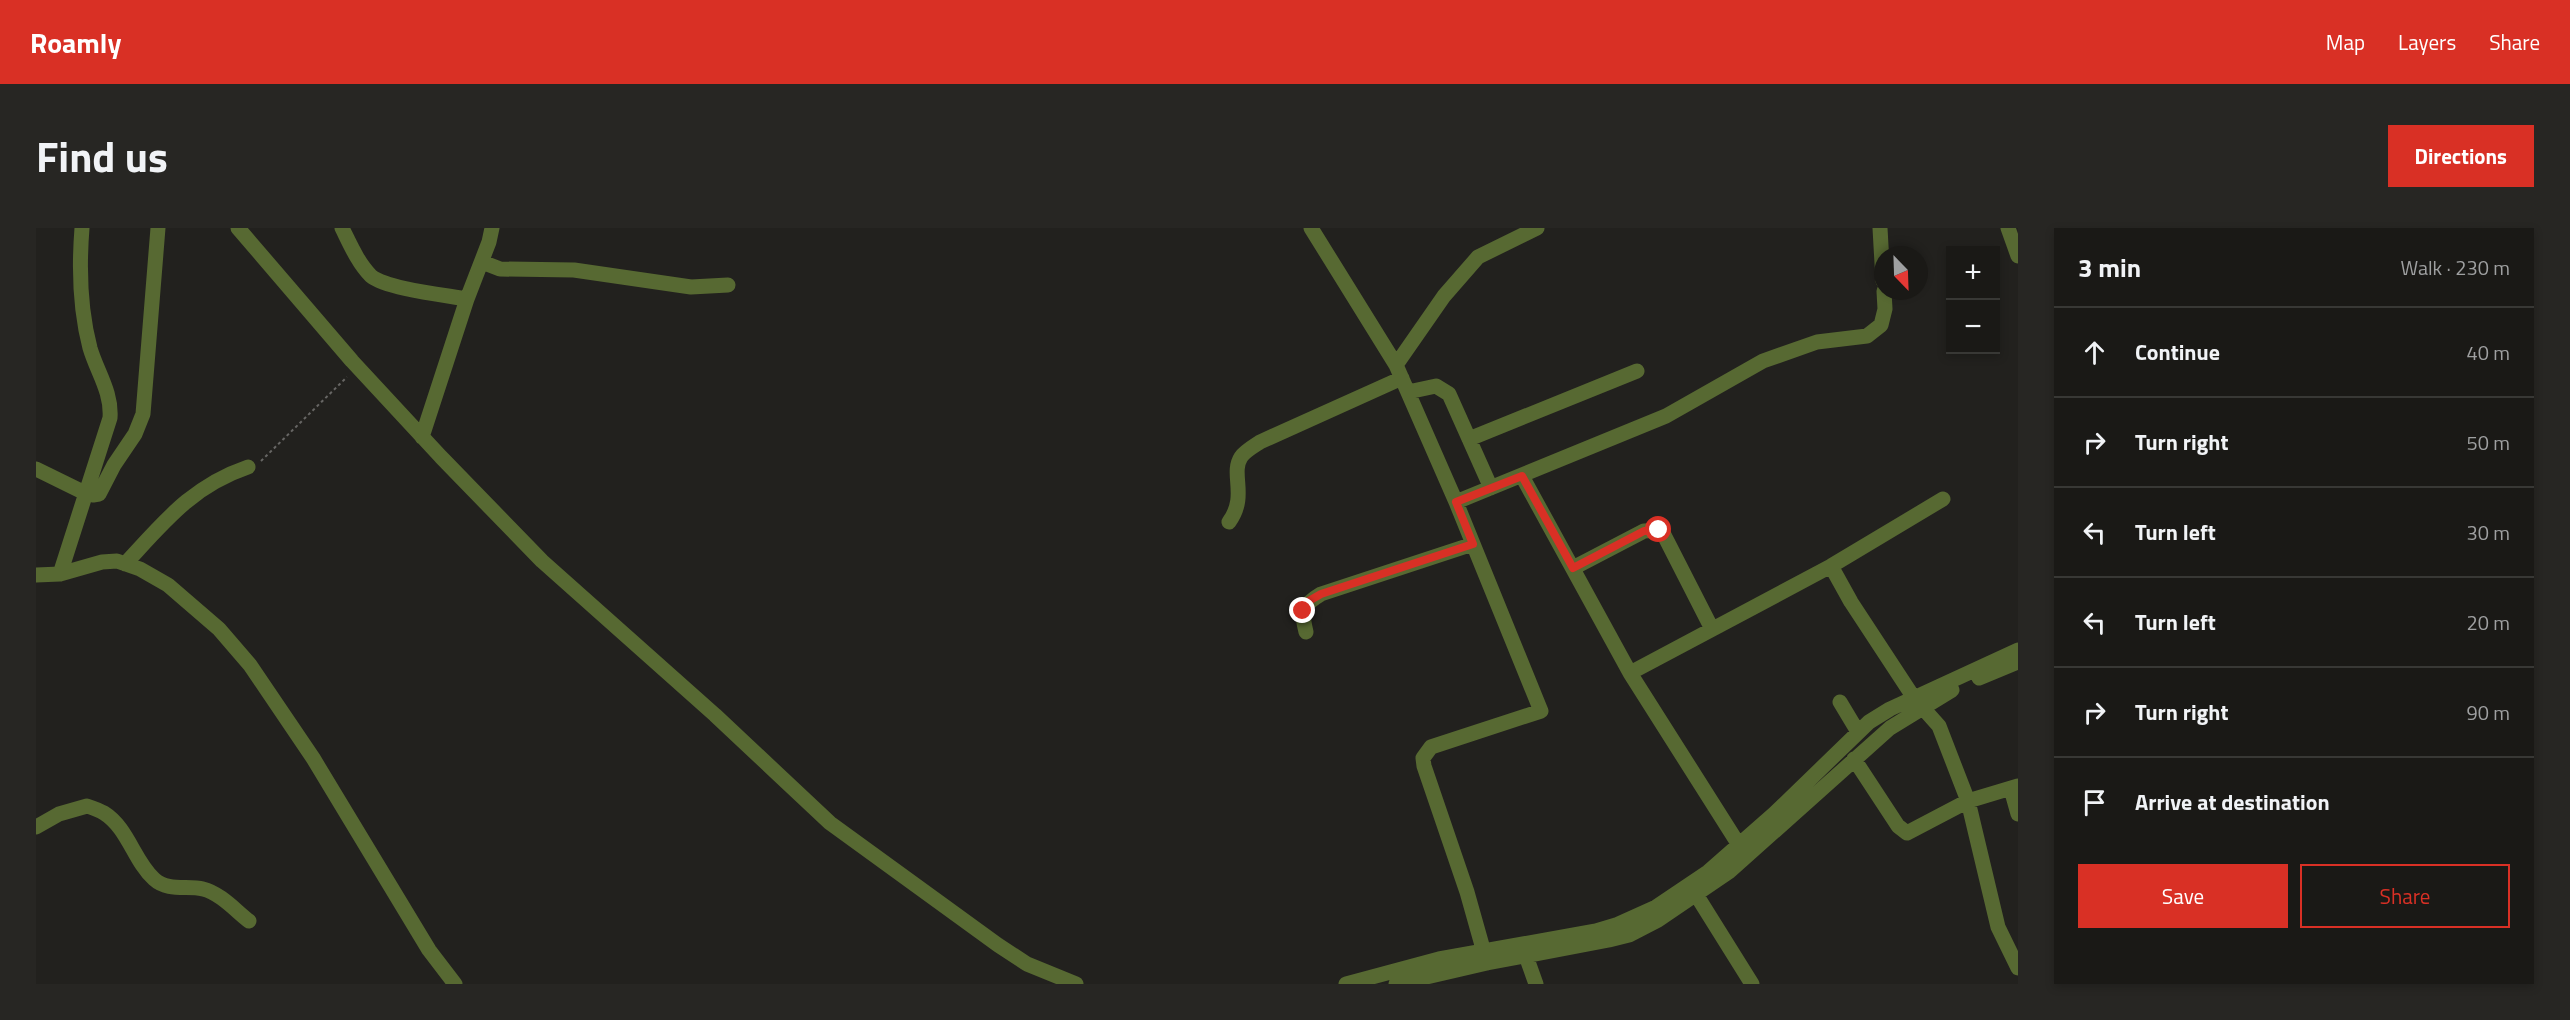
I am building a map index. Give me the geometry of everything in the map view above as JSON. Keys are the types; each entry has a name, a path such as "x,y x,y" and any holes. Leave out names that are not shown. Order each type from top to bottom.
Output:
{"street":[{"path":"60,574 110,418 111,408 108,392 90,348 86,328 82,288 82,228"},
{"path":"36,469 93,495 101,491 141,421 158,228"},
{"path":"238,228 358,367 542,561 715,715 830,823 1027,964 1076,984"},
{"path":"342,228 362,266 373,278 388,284 467,299"},
{"path":"422,437 492,228"},
{"path":"1311,228 1402,378 1456,502 1541,711 1431,747 1423,758 1467,892 1485,956"},
{"path":"1402,378 1444,296 1478,256 1537,228"},
{"path":"1880,228 1881,246"},
{"path":"2008,228 2018,256"},
{"path":"482,262 500,269 574,270 682,286 728,285"},
{"path":"1456,502 1666,416 1763,361 1817,342 1867,336 1881,325 1884,300"},
{"path":"1469,439 1637,371"},
{"path":"1229,522 1237,511 1239,499 1238,467 1241,457 1248,451 1260,442 1402,378 1443,388 1449,394 1491,488"},
{"path":"125,564 164,522 202,488 225,475 248,466"},
{"path":"1522,476 1630,673 1739,845"},
{"path":"1630,673 1831,566 1943,499"},
{"path":"1573,568 1644,531 1659,530 1664,535 1712,629"},
{"path":"1306,632 1303,611 1307,602 1321,594 1473,544"},
{"path":"36,575 60,574 102,562 125,564 140,569 168,585 219,629 250,665 314,758 429,950 455,984"},
{"path":"1831,566 1851,602 1918,702 1939,726 1968,801 1998,927 2018,968"},
{"path":"1346,984 1596,931 1616,925 1694,890 1730,871 1918,702 2018,650"},
{"path":"1396,984 1433,979 1485,956 1526,956 1629,935 1658,920 1694,890 1857,732 1890,709 1918,702 2018,662"},
{"path":"1840,702 1857,732"},
{"path":"1854,759 1898,826 1907,833 1968,801 2015,787 2018,814"},
{"path":"36,826 60,814 87,806 106,814 156,881 176,888 203,889 214,894 249,921"},
{"path":"1694,890 1752,984"},
{"path":"1526,956 1536,984"}],"path":[{"path":"248,466 269,455 358,367"}],"route":[{"path":"1303,611 1307,602 1321,594 1473,544 1456,502 1522,476 1573,568 1644,531 1659,530"}]}
